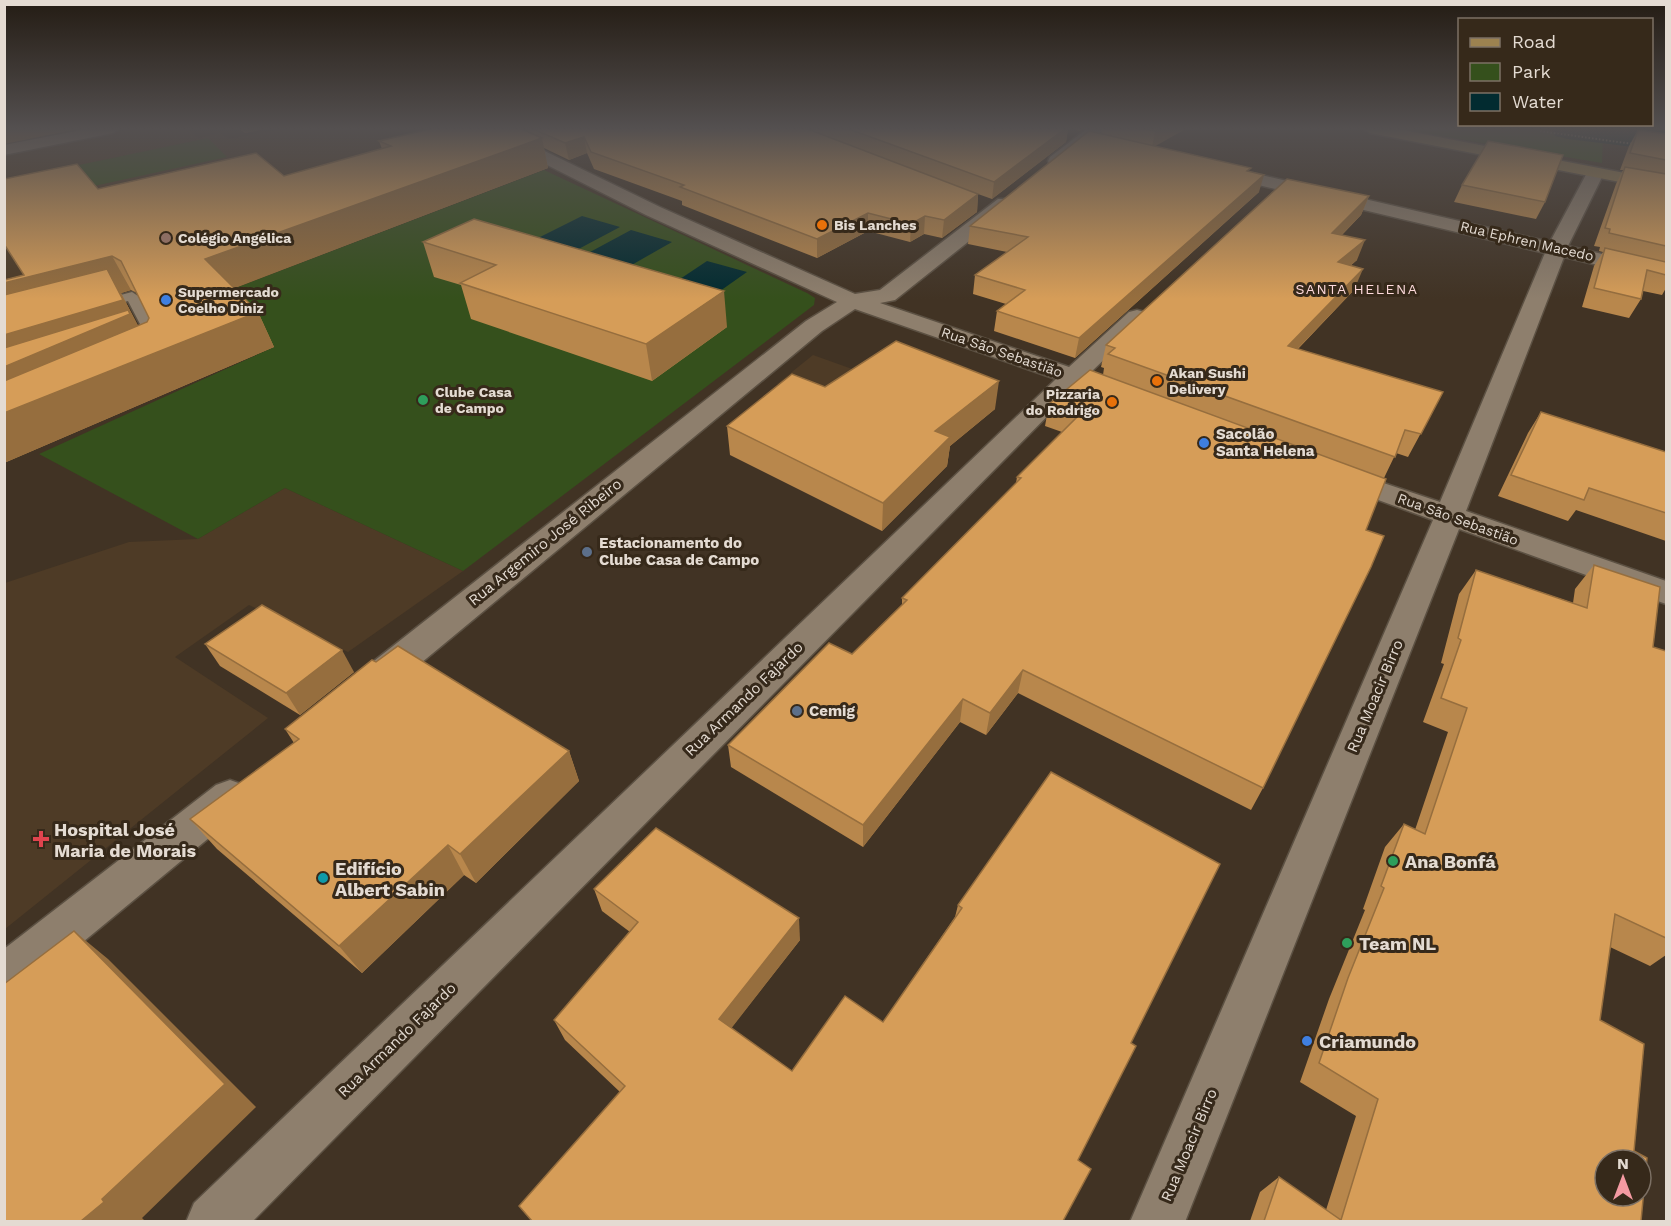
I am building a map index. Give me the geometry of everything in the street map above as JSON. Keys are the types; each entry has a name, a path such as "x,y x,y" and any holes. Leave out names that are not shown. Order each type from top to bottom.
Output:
{"street":[{"name":"Rua São Sebastião","path":"601,185 853,301 1117,393"},
{"path":"1265,200 1281,185"},
{"name":"Rua Ephren Macedo","path":"1287,185 1666,274"},
{"name":"Rua Moacir Birro","path":"1158,1221 1449,517 1557,248 1588,185"},
{"name":"Rua Argemiro José Ribeiro","path":"349,701 814,326 853,301 887,295 1022,188"},
{"path":"974,201 996,210"},
{"name":"Rua Armando Fajardo","path":"213,1221 1073,376 1151,304"},
{"name":"Rua São Sebastião","path":"1316,467 1449,517 1666,593"},
{"path":"4,978 256,776"}],"lane":[{"path":"86,308 132,296 149,340 161,353 151,358"}],"shaded area":[{"path":"5,185 351,185 149,287 80,307 5,320"},
{"path":"813,355 869,375 827,403 777,384"},
{"path":"285,488 463,571 348,652 249,605 175,657 268,718 5,929 5,583 129,542 198,539"}],"green space":[{"name":"Clube Casa de Campo","path":"504,185 577,185 815,298 814,305 463,571 285,488 198,539 39,454 274,347 222,293"}],"water":[{"path":"582,216 620,227 554,262 514,250"},
{"path":"631,230 672,242 607,279 564,266"},
{"path":"707,261 747,272 703,303 662,291"}],"building":[{"path":"4,185 95,185 98,189 115,185 411,185 205,259 258,312 4,413 4,381 147,322 149,318 121,261 112,256 4,283 4,280 24,275 4,244"},
{"path":"955,185 978,194 944,220 925,216 911,224 868,213 817,239 680,187"},
{"path":"1021,185 1252,185 1079,338 997,311 1025,290 975,275 1028,237 970,226"},
{"path":"1280,185 1317,185 1369,196 1332,233 1365,240 1338,262 1363,269 1288,346 1443,392 1421,434 1405,430 1395,457 1108,354 1115,348 1106,345"},
{"path":"1463,185 1551,185 1545,202"},
{"path":"1619,185 1666,185 1666,246 1609,233 1610,229 1605,228"},
{"path":"474,219 724,291 646,344 460,283 496,265 423,242"},
{"path":"1605,248 1666,262 1666,275 1647,270 1641,299 1594,288"},
{"path":"107,269 123,300 4,335 4,295"},
{"path":"128,310 130,314 4,367 4,348"},
{"path":"896,341 999,381 935,431 950,437 883,503 727,426 792,374 825,387"},
{"path":"1090,370 1386,479 1366,530 1384,536 1263,788 1023,670 990,713 963,699 863,825 728,745 829,643 852,654 907,600 902,598 1021,478 1017,477 1080,414 1049,404"},
{"path":"1541,412 1666,452 1666,513 1589,488 1584,500 1511,475"},
{"path":"1594,565 1660,587 1653,647 1666,651 1666,938 1615,914 1600,1020 1644,1044 1634,1148 1593,1148 1593,1208 1642,1208 1641,1221 1264,1221 1279,1177 1341,1220 1378,1099 1319,1063 1348,978 1384,888 1381,886 1404,824 1425,834 1467,708 1441,698 1461,640 1458,638 1476,570 1587,608"},
{"path":"262,605 342,650 286,693 205,644"},
{"path":"398,646 569,751 460,854 448,845 339,946 190,819 299,739 285,729 372,660 376,662"},
{"path":"1051,772 1220,864 1131,1043 1136,1046 1078,1160 1091,1169 1063,1221 532,1221 519,1206 625,1086 554,1020 638,922 594,889 656,828 799,918 719,1019 792,1071 845,996 883,1022 962,908 958,905"},
{"path":"74,931 225,1084 102,1199 104,1202 81,1221 4,1221 4,984"}],"place":[{"name":"Bis Lanches","path":"822,225"},
{"name":"Colégio Angélica","path":"166,238"},
{"name":"Supermercado Coelho Diniz","path":"166,300"},
{"name":"Akan Sushi Delivery","path":"1157,381"},
{"name":"Clube Casa de Campo","path":"423,400"},
{"name":"Pizzaria do Rodrigo","path":"1112,402"},
{"name":"Sacolão Santa Helena","path":"1204,443"},
{"name":"Estacionamento do Clube Casa de Campo","path":"587,552"},
{"name":"Cemig","path":"797,711"},
{"name":"Hospital José Maria de Morais","path":"41,839"},
{"name":"Ana Bonfá","path":"1393,861"},
{"name":"Edifício Albert Sabin","path":"323,878"},
{"name":"Team NL","path":"1347,943"},
{"name":"Criamundo","path":"1307,1041"}],"district":[{"name":"SANTA HELENA","path":"1357,289"}]}
